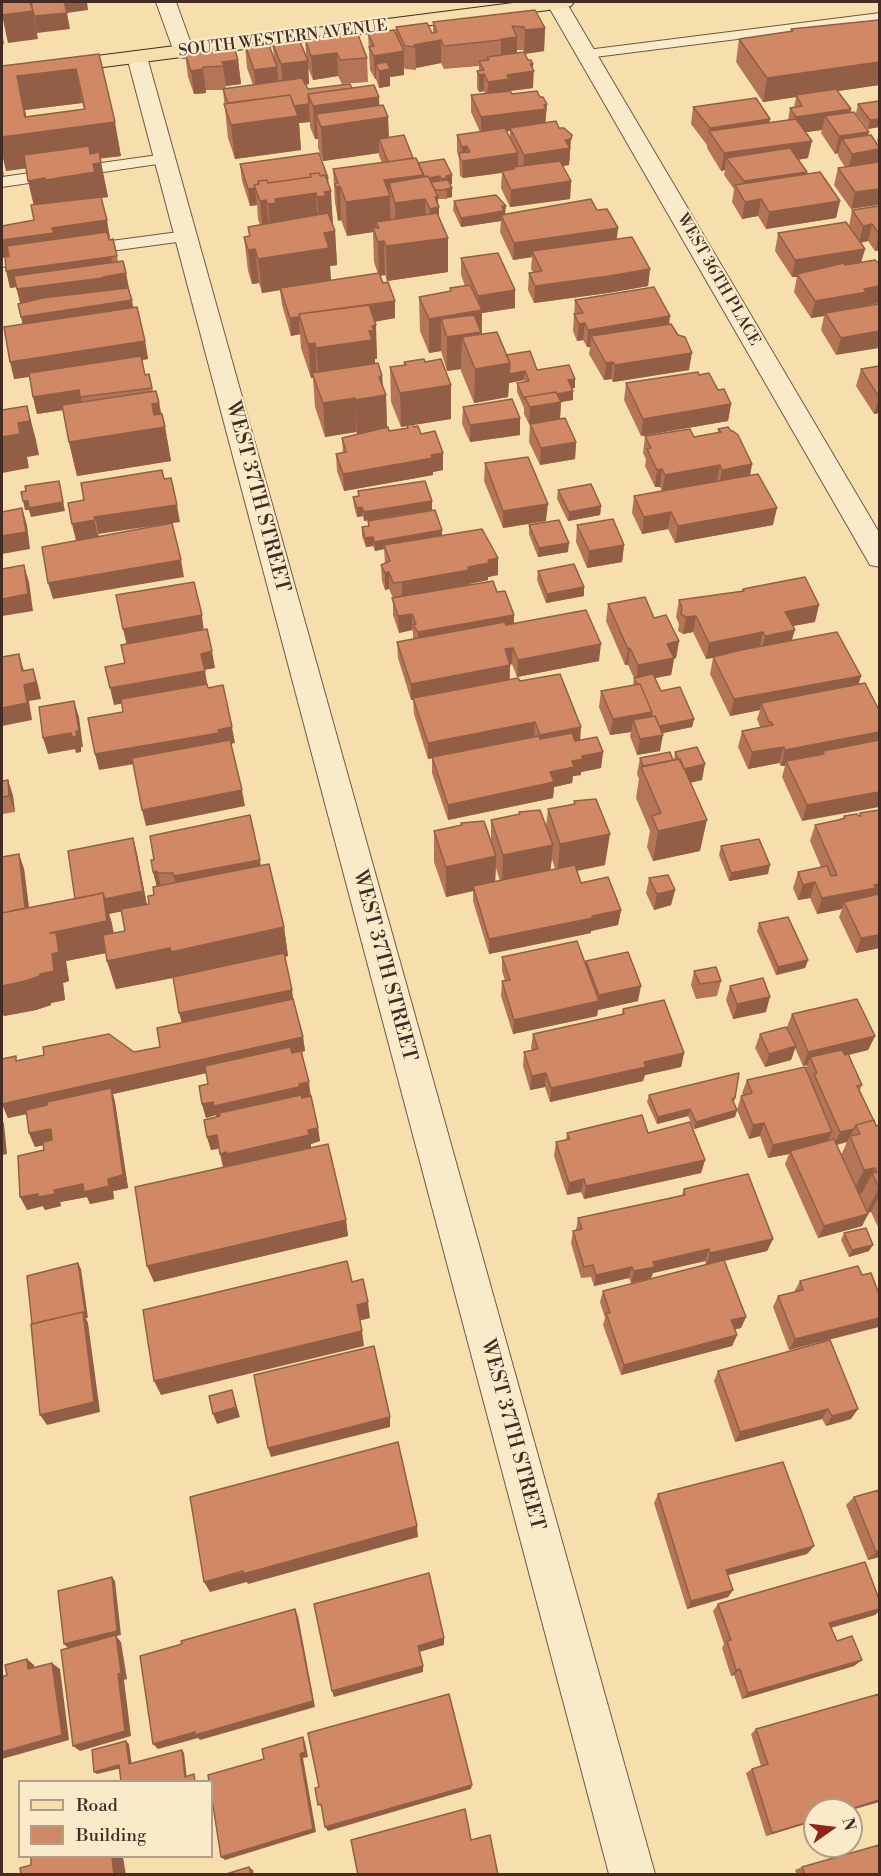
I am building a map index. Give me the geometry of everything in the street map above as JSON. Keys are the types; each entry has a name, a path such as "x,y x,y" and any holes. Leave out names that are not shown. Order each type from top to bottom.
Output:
{"main road":[{"name":"SOUTH WESTERN AVENUE","path":"2,74 559,2"}],"street":[{"path":"166,2 184,52"},
{"name":"WEST 36TH PLACE","path":"559,2 879,558"},
{"name":"WEST 37TH STREET","path":"137,57 632,1875"}],"lane":[{"path":"587,54 879,16"},
{"path":"2,182 165,159"},
{"path":"2,262 186,236"}],"building":[{"path":"2,2 30,2 33,11 2,15"},
{"path":"31,2 64,2 67,13 34,16"},
{"path":"535,10 545,28 525,30 524,27 512,26 517,37 501,40 444,46 441,40 414,45 415,47 405,46 396,27 427,23 432,33 437,32 433,22"},
{"path":"879,20 879,62 767,78 739,39 793,31 791,29"},
{"path":"394,30 404,51 374,56 369,47 374,46 368,33"},
{"path":"357,32 367,58 340,60 337,53 311,56 305,38"},
{"path":"299,39 308,61 281,64 272,42"},
{"path":"268,42 277,67 254,70 245,45"},
{"path":"234,47 238,60 222,62 224,66 203,67 203,69 191,71 185,53"},
{"path":"524,52 528,60 531,60 533,64 530,64 534,71 507,75 509,79 488,82 484,74 479,75 477,71 484,70 479,61 489,60 487,57"},
{"path":"99,54 115,122 2,137 2,66","holes":["76,69 85,109 25,117 17,76"]},
{"path":"387,62 390,69 379,71 376,64"},
{"path":"302,78 308,89 350,84 352,88 308,94 309,104 294,106 290,95 228,103 223,89"},
{"path":"374,85 379,97 313,106 308,94"},
{"path":"836,89 851,109 796,117 790,108 802,106 796,95"},
{"path":"510,91 512,94 537,91 547,104 544,105 546,109 481,117 471,95"},
{"path":"290,95 298,116 231,125 224,104"},
{"path":"756,98 770,119 710,128 693,107"},
{"path":"879,101 879,119 870,120 858,104"},
{"path":"383,105 388,117 321,127 316,114"},
{"path":"854,112 869,132 839,136 825,116"},
{"path":"796,119 812,141 724,153 709,131"},
{"path":"556,121 559,128 564,128 572,135 571,139 565,140 570,148 524,155 510,128"},
{"path":"505,128 518,153 463,161 460,159 459,153 470,152 467,146 462,147 457,135"},
{"path":"404,135 413,158 388,162 379,139"},
{"path":"871,135 879,149 852,154 842,139"},
{"path":"89,146 90,154 99,152 101,163 93,164 95,172 28,181 24,155"},
{"path":"790,148 807,172 744,181 726,158"},
{"path":"319,153 328,178 325,175 320,176 319,173 310,174 311,177 268,183 267,180 258,181 259,184 254,185 255,188 248,189 240,164"},
{"path":"416,158 424,175 384,180 390,196 346,202 340,186 336,187 335,184 338,183 333,169"},
{"path":"444,159 452,175 441,179 440,176 424,177 418,163"},
{"path":"560,161 571,181 511,190 502,171 514,169 514,167"},
{"path":"879,162 879,189 855,192 838,168"},
{"path":"820,172 840,201 769,212 761,199 745,202 735,185"},
{"path":"319,173 320,176 325,175 331,191 324,192 326,196 317,197 316,193 275,199 276,203 268,204 266,200 260,201 254,185 259,184 258,181 267,180 268,183 311,177 310,174"},
{"path":"428,176 438,197 435,197 439,207 430,209 425,199 395,203 389,183"},
{"path":"448,180 452,188 447,190 435,190 431,182"},
{"path":"496,195 506,206 502,206 504,211 461,218 454,201"},
{"path":"101,197 107,220 52,228 54,233 2,240 2,226 34,220 31,205"},
{"path":"591,199 597,210 607,209 618,228 514,243 501,215"},
{"path":"879,206 879,234 872,224 863,226 852,210"},
{"path":"328,213 335,231 324,233 329,248 258,259 255,249 248,250 244,237 250,236 248,227"},
{"path":"437,213 448,238 386,246 384,241 378,242 373,228 379,228 376,222"},
{"path":"846,222 865,249 795,260 778,233"},
{"path":"107,232 109,240 113,239 117,256 6,271 5,257 9,256 7,246"},
{"path":"632,237 650,269 535,286 529,273 542,271 532,251"},
{"path":"498,253 515,290 478,296 461,258"},
{"path":"875,260 879,262 879,286 864,289 867,292 815,301 797,274 844,263 845,265"},
{"path":"123,261 126,273 103,278 17,289 14,276"},
{"path":"379,273 383,283 388,282 395,301 299,314 299,317 290,318 280,288"},
{"path":"470,285 482,310 429,319 419,297"},
{"path":"654,287 670,316 588,330 585,323 579,324 574,314 583,313 575,300"},
{"path":"128,288 132,300 21,317 18,304 42,298"},
{"path":"879,304 879,331 841,338 825,313"},
{"path":"369,305 376,325 372,326 374,331 369,331 372,340 316,348 315,343 308,344 299,314"},
{"path":"137,307 145,341 10,362 4,327"},
{"path":"474,315 481,332 447,337 441,319"},
{"path":"671,324 678,335 685,337 692,353 615,365 613,362 606,363 591,336"},
{"path":"497,332 510,363 475,369 462,337"},
{"path":"530,351 537,370 569,365 575,379 568,380 573,391 525,397 524,399 517,383 529,381 525,371 509,374 510,363 506,355"},
{"path":"141,356 145,375 149,374 152,388 80,397 79,390 33,397 29,373"},
{"path":"424,359 425,362 441,359 451,385 400,393 390,367"},
{"path":"378,363 382,376 379,377 386,395 323,403 312,373"},
{"path":"879,366 879,397 861,369"},
{"path":"698,372 699,375 709,373 718,390 724,389 731,404 643,419 626,383"},
{"path":"156,391 159,403 152,404 154,415 162,414 165,427 69,442 62,405"},
{"path":"556,392 561,402 530,407 525,397"},
{"path":"512,399 520,418 470,425 463,407"},
{"path":"27,406 30,421 18,423 20,434 2,437 2,410"},
{"path":"565,418 576,442 541,448 530,424"},
{"path":"413,424 414,427 418,426 421,434 435,431 443,453 431,455 433,458 343,474 336,454 346,452 342,438 388,427 389,431 408,428 407,425"},
{"path":"728,427 738,435 752,464 722,470 720,465 665,475 662,469 657,470 647,449 651,448 645,436 690,429 694,437 721,432 718,429"},
{"path":"528,457 548,504 503,511 485,463"},
{"path":"162,470 164,479 171,478 177,505 94,517 95,520 72,524 68,503 84,500 81,483"},
{"path":"758,474 777,508 678,526 671,512 644,517 634,496"},
{"path":"59,481 63,502 29,508 28,501 23,501 21,492 26,491 25,486"},
{"path":"425,481 432,501 364,512 362,507 357,508 353,497 359,496 358,491"},
{"path":"591,484 601,506 569,512 558,490"},
{"path":"22,508 26,532 2,536 2,512"},
{"path":"435,510 442,530 374,542 373,537 365,538 362,527 369,526 368,521"},
{"path":"613,519 624,545 589,551 577,525"},
{"path":"559,520 569,543 539,548 529,525"},
{"path":"172,523 181,560 48,583 42,547"},
{"path":"482,529 498,558 488,560 489,563 468,567 469,570 393,583 389,572 385,573 381,565 390,561 384,545"},
{"path":"574,564 584,587 547,594 538,571"},
{"path":"24,565 28,594 2,599 2,569"},
{"path":"805,577 819,605 785,612 795,630 765,636 763,632 709,643 696,616 686,617 681,614 682,608 679,600 744,591 743,589"},
{"path":"493,581 497,592 505,591 514,615 418,632 413,625 416,624 412,614 398,616 392,598"},
{"path":"194,582 202,615 123,629 116,595"},
{"path":"645,597 654,618 666,615 679,641 667,644 674,658 638,665 630,648 628,649 608,604"},
{"path":"586,610 601,644 518,660 513,648 505,649 510,665 411,684 397,642 505,622 506,625"},
{"path":"207,629 212,651 201,654 205,671 110,688 105,667 125,663 121,645"},
{"path":"837,632 861,676 734,699 713,657 741,650"},
{"path":"19,654 22,671 33,669 36,682 24,685 27,703 2,708 2,657"},
{"path":"560,674 581,727 540,735 535,722 428,743 413,698 518,678 520,681"},
{"path":"653,674 661,691 680,687 694,719 659,726 655,716 651,716 652,712 640,684 637,684 634,678"},
{"path":"865,683 879,710 879,732 785,750 784,747 752,752 742,731 773,725 769,722 761,703"},
{"path":"207,684 208,688 223,685 232,727 218,730 219,733 95,754 88,718 123,712 121,699"},
{"path":"640,684 652,712 613,719 601,691"},
{"path":"74,701 79,731 76,731 77,736 72,737 71,733 43,738 39,707"},
{"path":"655,716 663,735 640,739 633,720"},
{"path":"572,733 575,741 597,737 603,752 582,756 583,759 572,761 574,767 550,772 554,782 448,805 432,757 539,736 540,739"},
{"path":"230,740 242,790 142,810 132,758"},
{"path":"879,740 879,792 807,805 786,761"},
{"path":"697,747 705,764 684,769 675,752"},
{"path":"670,752 673,760 643,766 640,758"},
{"path":"680,759 707,820 658,831 652,816 661,813 641,767"},
{"path":"8,780 9,796 2,797 2,781"},
{"path":"596,799 610,834 560,844 548,809 575,804 574,801"},
{"path":"540,810 553,845 503,855 491,820 520,814 519,812"},
{"path":"879,810 879,884 874,885 876,888 822,898 815,882 803,885 798,872 827,866 831,876 837,875 815,825 845,818 844,816 857,814 861,816 860,813"},
{"path":"250,815 260,860 174,876 173,873 153,872 151,860 154,860 150,836"},
{"path":"484,821 496,856 446,867 434,831 462,825 461,823"},
{"path":"133,838 143,891 105,899 103,893 75,899 68,851"},
{"path":"759,839 770,865 731,873 721,846"},
{"path":"19,854 25,908 2,913 2,857"},
{"path":"269,864 284,927 171,952 170,948 107,961 103,935 125,931 121,909 149,904 148,896 154,895 153,887"},
{"path":"575,865 581,883 608,877 621,910 592,916 593,918 489,939 473,886"},
{"path":"668,875 675,890 657,894 649,878"},
{"path":"103,893 107,921 50,933 56,933 59,952 52,954 54,971 2,986 2,913"},
{"path":"879,894 879,935 861,938 844,902"},
{"path":"788,917 808,960 778,967 759,923"},
{"path":"577,941 599,1001 514,1020 502,981 510,980 502,957"},
{"path":"628,952 641,986 599,995 586,961"},
{"path":"284,953 292,990 179,1013 173,977"},
{"path":"716,967 721,981 700,984 694,971"},
{"path":"763,978 770,997 737,1004 730,986"},
{"path":"293,999 303,1037 2,1104 2,1059 16,1056 16,1061 44,1055 43,1047 109,1034 134,1052 160,1047 157,1028"},
{"path":"857,999 875,1036 808,1052 792,1014"},
{"path":"664,1000 684,1053 644,1062 646,1067 551,1088 546,1073 532,1076 524,1052 538,1049 533,1034 624,1014 623,1009"},
{"path":"786,1027 796,1046 769,1054 760,1034"},
{"path":"290,1047 292,1053 301,1051 309,1082 299,1084 299,1087 214,1106 213,1102 202,1104 199,1086 208,1084 205,1066"},
{"path":"842,1050 845,1055 848,1054 862,1085 857,1086 874,1120 856,1125 854,1129 840,1132 814,1074 817,1073 810,1057"},
{"path":"805,1067 832,1132 773,1145 764,1123 753,1125 741,1096 752,1093 747,1080"},
{"path":"739,1073 735,1098 732,1099 737,1110 696,1122 690,1109 658,1117 649,1095"},
{"path":"111,1088 123,1175 108,1179 109,1186 84,1192 83,1184 54,1190 55,1194 20,1197 18,1156 44,1150 43,1142 52,1140 51,1129 29,1133 26,1110 47,1105 47,1102"},
{"path":"301,1095 302,1098 311,1096 318,1128 308,1130 309,1135 227,1154 227,1152 220,1154 217,1135 207,1137 204,1120 220,1116 219,1113"},
{"path":"642,1115 648,1133 690,1122 705,1160 586,1186 584,1179 569,1183 556,1142 570,1139 567,1133"},
{"path":"874,1120 876,1126 879,1125 879,1188 872,1173 877,1172 875,1168 864,1170 850,1136 860,1134 856,1125"},
{"path":"834,1139 868,1214 824,1226 790,1151"},
{"path":"328,1144 346,1220 147,1266 135,1187"},
{"path":"748,1174 773,1239 710,1253 709,1249 653,1262 655,1267 634,1271 632,1267 596,1275 593,1265 584,1267 573,1231 582,1229 578,1218 685,1195 684,1189"},
{"path":"866,1228 873,1245 852,1250 844,1233"},
{"path":"724,1260 746,1317 731,1320 737,1335 624,1365 606,1313 610,1313 603,1291"},
{"path":"347,1261 352,1282 363,1279 368,1302 357,1305 362,1331 154,1381 143,1310"},
{"path":"78,1263 85,1312 32,1324 27,1276"},
{"path":"858,1266 862,1275 871,1273 879,1294 879,1318 795,1339 778,1296 803,1290 800,1281"},
{"path":"83,1312 94,1402 40,1415 31,1324"},
{"path":"830,1340 858,1409 832,1416 828,1409 740,1432 718,1371"},
{"path":"374,1346 390,1417 268,1448 254,1375"},
{"path":"232,1390 236,1407 213,1414 209,1396"},
{"path":"398,1442 417,1526 243,1574 243,1571 204,1582 190,1497"},
{"path":"783,1462 814,1546 726,1570 733,1590 691,1601 658,1494"},
{"path":"879,1490 879,1551 876,1552 854,1497"},
{"path":"865,1562 879,1599 879,1609 829,1623 837,1641 852,1636 862,1660 748,1693 740,1669 736,1670 727,1641 731,1640 718,1604"},
{"path":"429,1573 444,1638 418,1646 423,1666 332,1691 314,1604"},
{"path":"112,1577 117,1631 64,1644 58,1591"},
{"path":"295,1609 313,1701 195,1735 195,1732 153,1744 140,1656 182,1644 181,1641"},
{"path":"116,1635 125,1731 73,1746 61,1650"},
{"path":"27,1659 28,1669 52,1663 62,1735 2,1752 2,1677 7,1675 5,1665"},
{"path":"449,1694 472,1785 325,1827 321,1804 318,1805 315,1788 319,1787 308,1733"},
{"path":"879,1694 879,1800 863,1805 863,1798 803,1798 803,1824 772,1833 752,1769 768,1764 756,1729"},
{"path":"303,1737 305,1752 300,1754 313,1829 221,1857 213,1805 213,1780 209,1780 208,1775 264,1759 262,1749"},
{"path":"126,1741 129,1764 182,1750 185,1777 194,1774 195,1780 121,1780 119,1765 94,1772 92,1750"},
{"path":"465,1809 471,1840 490,1835 498,1875 358,1875 351,1840"},
{"path":"879,1845 879,1875 805,1875 802,1867 834,1858 863,1858 863,1850"},
{"path":"31,1858 112,1858 114,1875 21,1875 20,1868 31,1865"},
{"path":"249,1867 251,1875 223,1875"}]}
